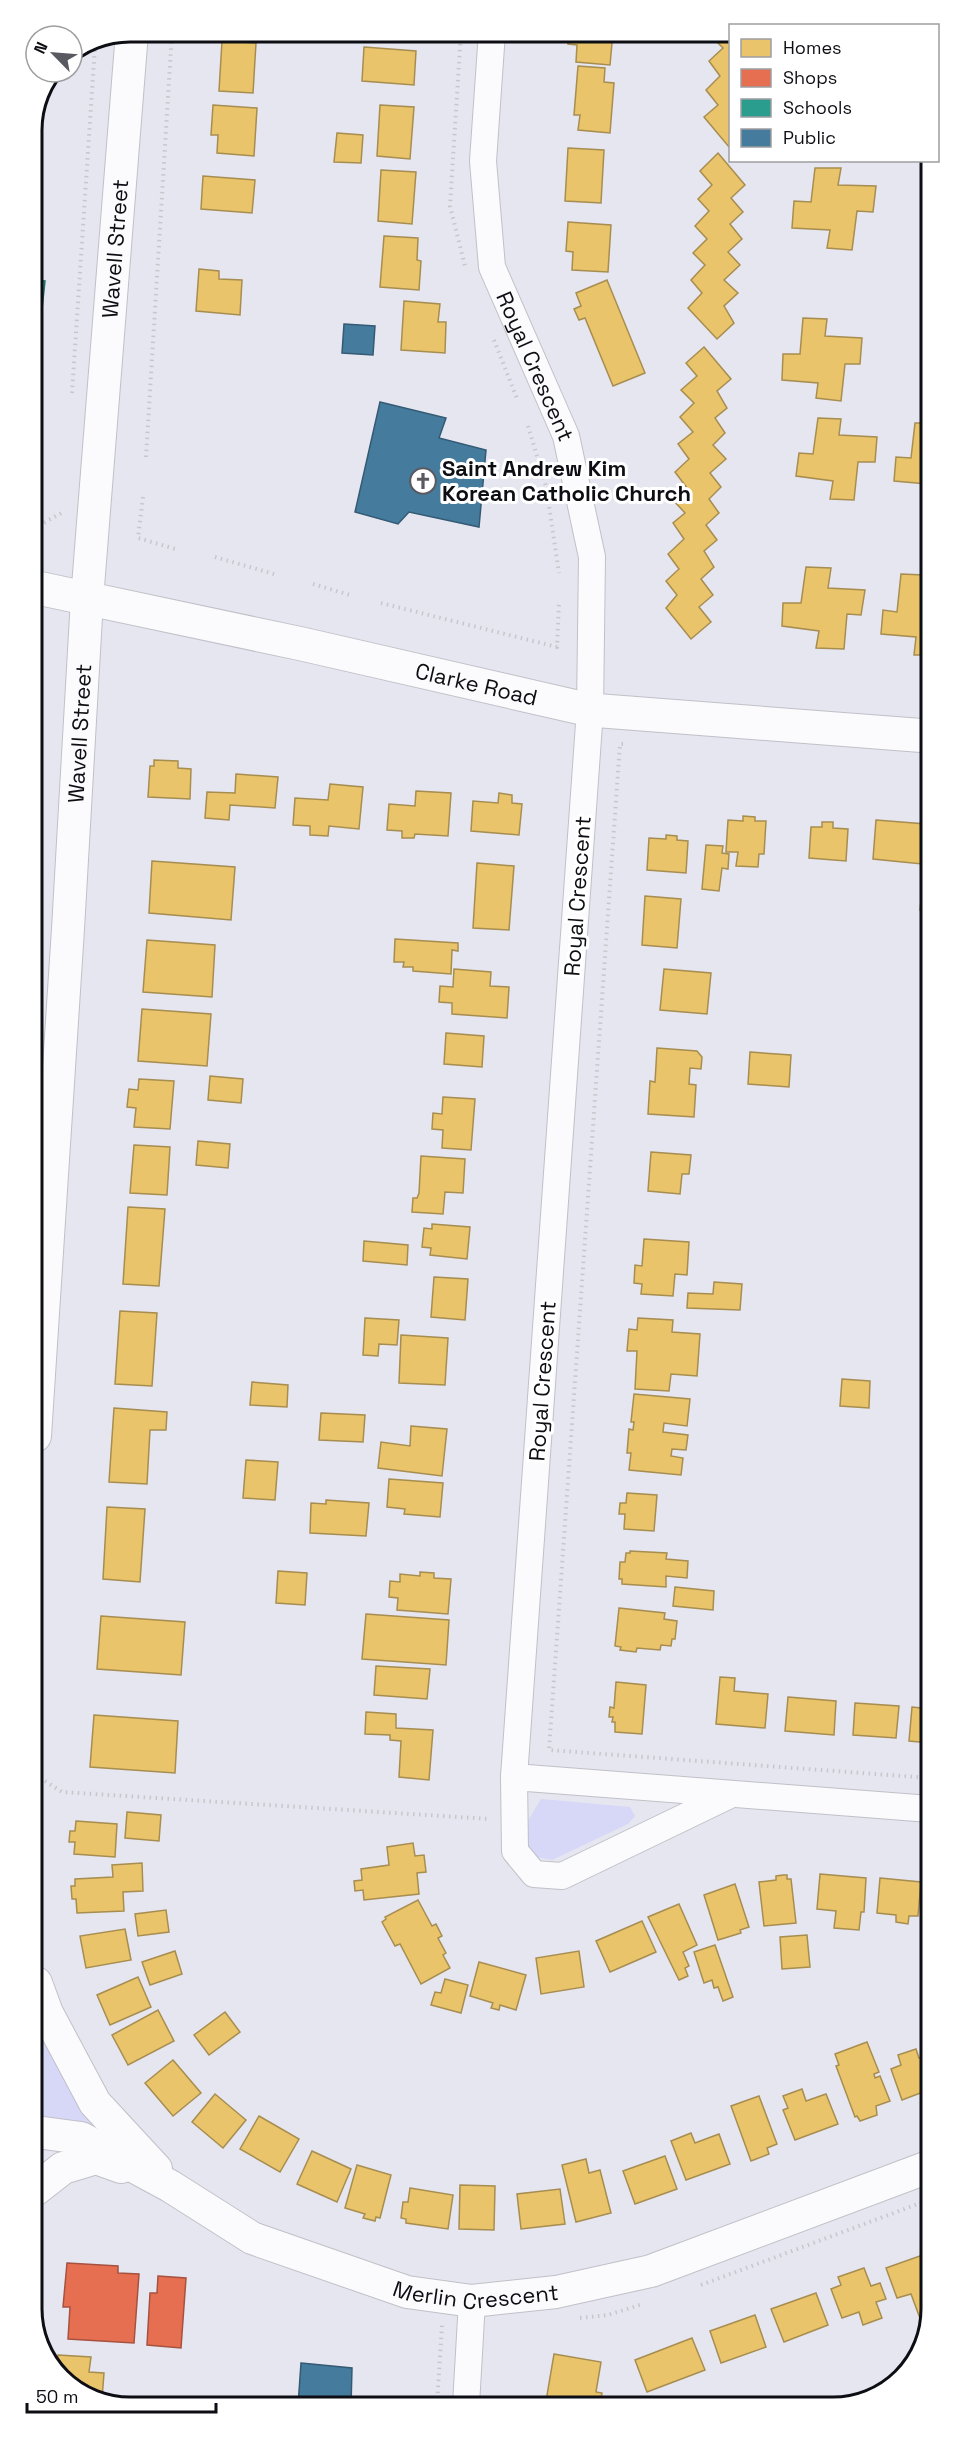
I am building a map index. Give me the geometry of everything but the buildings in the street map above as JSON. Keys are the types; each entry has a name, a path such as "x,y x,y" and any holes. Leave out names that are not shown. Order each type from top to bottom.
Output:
{"main road":[{"name":"Clarke Road","path":"42,589 302,644 590,710 921,735"}],"street":[{"name":"Wavell Street","path":"42,1328 87,599 131,42"},
{"name":"Royal Crescent","path":"491,42 483,161 492,267 566,436 592,557 590,710 514,1777 515,1851 534,1874 562,1876 732,1794"},
{"path":"514,1777 921,1808"},
{"path":"42,1999 95,2103 171,2186"},
{"name":"Merlin Crescent","path":"42,2133 81,2138 171,2186 252,2238 407,2292 472,2301 556,2292 651,2271 921,2170"},
{"path":"42,2184 63,2168 96,2158 171,2186"},
{"path":"466,2397 472,2301"}],"path":[{"path":"146,457 171,42"},
{"path":"72,393 94,50"},
{"path":"528,426 546,486 559,573"},
{"path":"143,496 138,538 179,550"},
{"path":"42,524 65,513 66,501"},
{"path":"215,557 274,574"},
{"path":"313,584 350,594"},
{"path":"381,603 557,647 560,603"},
{"path":"632,744 620,744 549,1750 921,1777"},
{"path":"45,1781 62,1792 515,1820"},
{"path":"437,2397 442,2324"}],"shaded area":[{"path":"541,1799 630,1807 635,1816 628,1824 552,1860 536,1857 525,1840 529,1819"},
{"path":"42,2021 97,2125 42,2119"}],"place":[{"name":"Saint Andrew Kim Korean Catholic Church","path":"423,481"}]}
